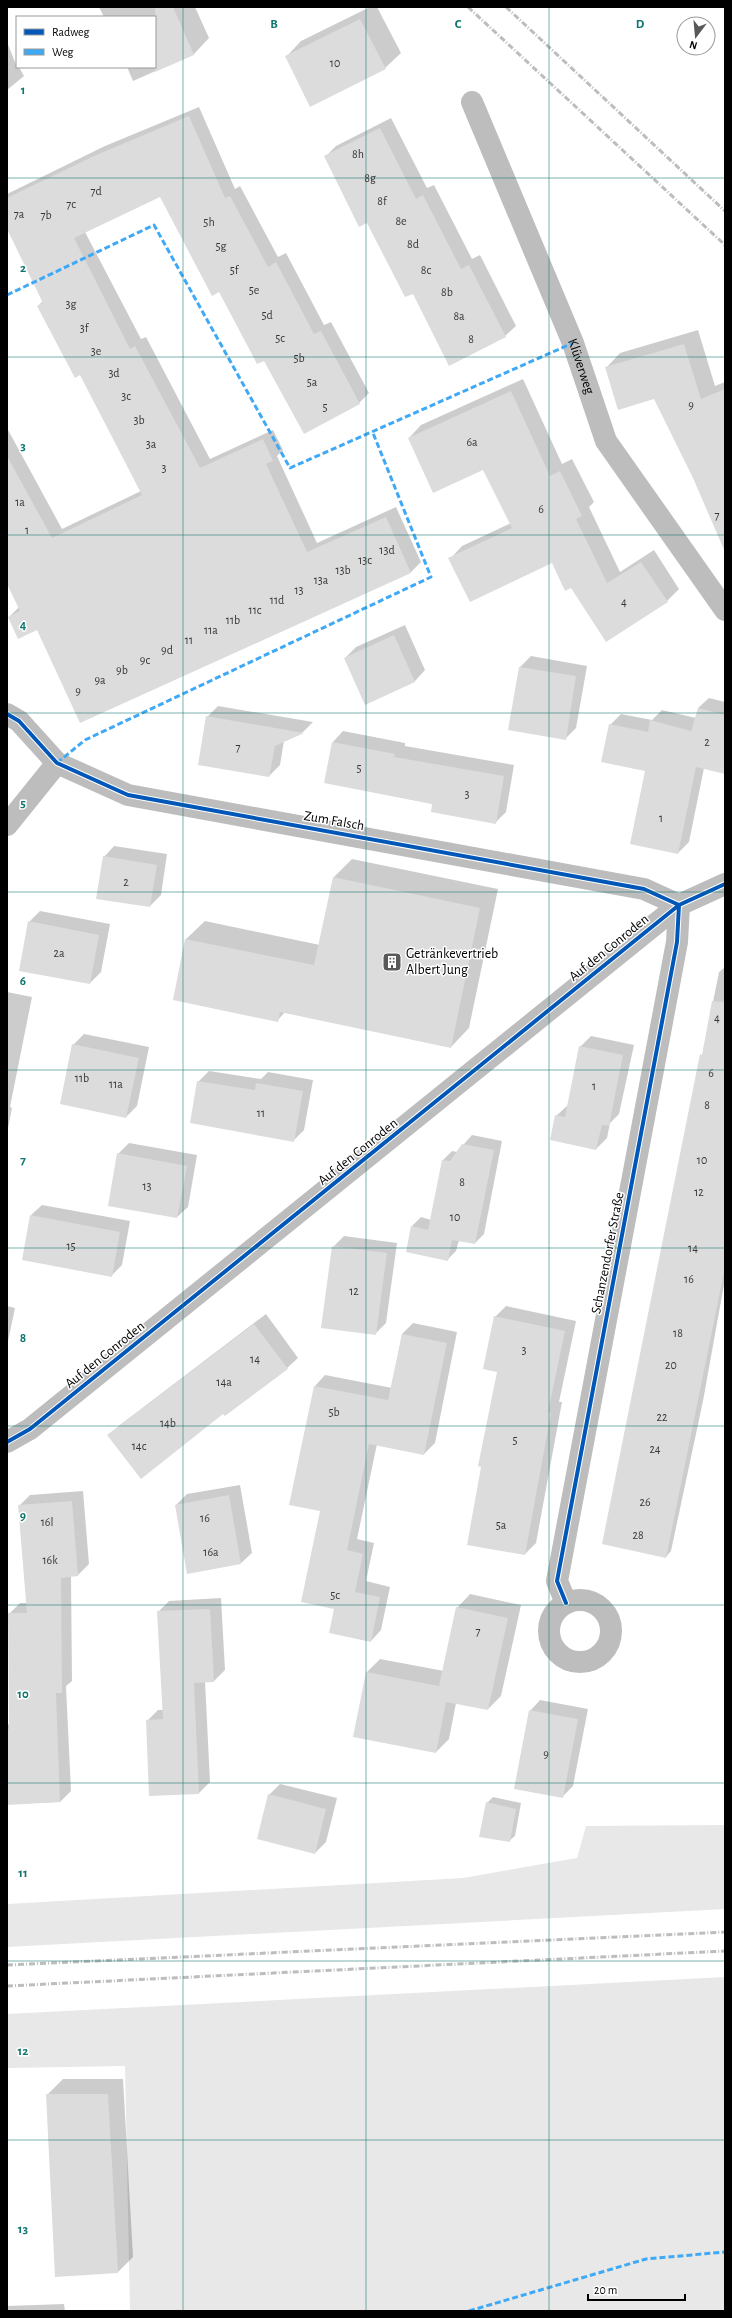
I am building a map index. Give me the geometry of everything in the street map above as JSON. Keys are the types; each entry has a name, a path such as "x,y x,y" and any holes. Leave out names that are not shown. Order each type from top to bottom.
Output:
{"street":[{"name":"Klüverweg","path":"472,102 573,343 606,441 725,610"},
{"name":"Zum Falsch","path":"7,714 19,721 57,763 128,795 644,889 679,905"},
{"path":"7,825 57,763"},
{"name":"Auf den Conroden","path":"7,1442 30,1429 223,1275 679,905 725,884"},
{"name":"Schanzendorfer Straße","path":"566,1603 557,1581 678,942 679,905"}],"shaded area":[{"path":"725,1825 725,1909 7,1947 7,1904 463,1878 577,1858 586,1826"},
{"path":"725,1977 725,2311 130,2311 125,2066 7,2068 7,2014"}],"building":[{"path":"155,7 173,7 194,55 155,72 156,16"},
{"path":"360,19 386,69 310,107 285,56"},
{"path":"189,116 225,198 230,196 268,267 276,262 314,334 321,331 360,404 304,434 264,361 257,364 219,292 212,296 160,197 74,238 130,349 135,346 200,468 263,439 273,461 266,464 307,552 386,517 411,573 80,723 37,630 18,639 8,617 20,611 7,584 7,456 52,538 142,495 80,375 75,378 37,306 43,303 7,229 7,198 94,156"},
{"path":"380,128 416,199 423,195 461,269 469,265 506,337 449,366 413,294 405,297 367,223 359,227 324,156"},
{"path":"684,344 701,399 725,389 725,552 693,478 654,399 618,410 605,367"},
{"path":"511,391 550,476 560,471 582,516 576,519 607,583 641,562 668,602 606,642 571,588 565,591 552,563 470,602 448,558 512,528 483,470 433,493 408,438"},
{"path":"394,635 415,682 365,705 344,658"},
{"path":"519,667 576,676 566,740 508,730"},
{"path":"698,708 725,715 725,774 696,767 678,854 630,844 645,771 601,762 609,724 648,732 650,720 691,731"},
{"path":"206,716 304,733 275,746 269,777 198,765"},
{"path":"332,742 395,754 394,757 504,776 496,824 431,812 432,804 324,783"},
{"path":"103,856 157,865 150,907 96,899"},
{"name":"Getränkevertrieb Albert Jung","path":"333,877 480,908 451,1048 280,1012 278,1022 173,1000 185,939 314,965"},
{"path":"28,921 99,935 90,984 19,971"},
{"path":"712,1001 725,1002 725,1267 666,1558 602,1544 700,1054 702,1055"},
{"path":"72,1044 139,1058 126,1118 60,1104"},
{"path":"579,1046 623,1055 609,1126 602,1125 596,1150 550,1140 555,1115 565,1117"},
{"path":"197,1081 255,1090 256,1083 303,1091 294,1142 190,1123"},
{"path":"462,1144 494,1150 475,1244 452,1240 448,1261 406,1252 411,1226 428,1230 442,1160 450,1161"},
{"path":"117,1153 187,1166 177,1218 108,1206"},
{"path":"30,1215 120,1232 112,1277 22,1260"},
{"path":"332,1246 387,1253 376,1335 321,1328"},
{"path":"494,1316 565,1331 548,1412 551,1413 525,1555 467,1545 481,1467 478,1466 497,1372 483,1369"},
{"path":"254,1324 288,1369 225,1416 223,1414 141,1479 107,1435"},
{"path":"402,1334 447,1343 424,1455 369,1444 347,1550 363,1554 355,1592 380,1597 371,1642 329,1633 334,1609 301,1602 320,1511 289,1505 314,1386 388,1400"},
{"path":"229,1495 241,1564 187,1574 175,1505"},
{"path":"72,1501 78,1576 61,1578 62,1693 56,1693 60,1802 7,1805 7,1729 9,1729 8,1613 27,1613 18,1505"},
{"path":"456,1607 508,1618 488,1710 446,1702 436,1753 353,1737 366,1672 439,1686"},
{"path":"210,1609 214,1682 194,1683 199,1794 149,1796 146,1720 163,1719 157,1611"},
{"path":"529,1710 578,1719 563,1798 514,1789"},
{"path":"268,1794 326,1809 315,1854 257,1839"},
{"path":"486,1802 516,1809 510,1842 479,1837"},
{"path":"46,2094 108,2094 118,2273 55,2277"}],"railway":[{"path":"468,7 725,245"},
{"path":"506,7 725,211"},
{"path":"7,1965 725,1932"},
{"path":"7,1986 725,1951"}],"marked path":[{"path":"7,295 154,225 290,468 573,343"},
{"path":"57,763 85,740 431,577 373,433"},
{"path":"469,2311 646,2259 725,2252"}],"cycle path":[{"path":"7,714 19,721 57,763 128,795 644,889 679,905"},
{"path":"7,1442 30,1429 679,905 725,884"},
{"path":"566,1603 557,1581 677,942 679,905"}],"place":[{"name":"Getränkevertrieb Albert Jung","path":"392,962"}]}
